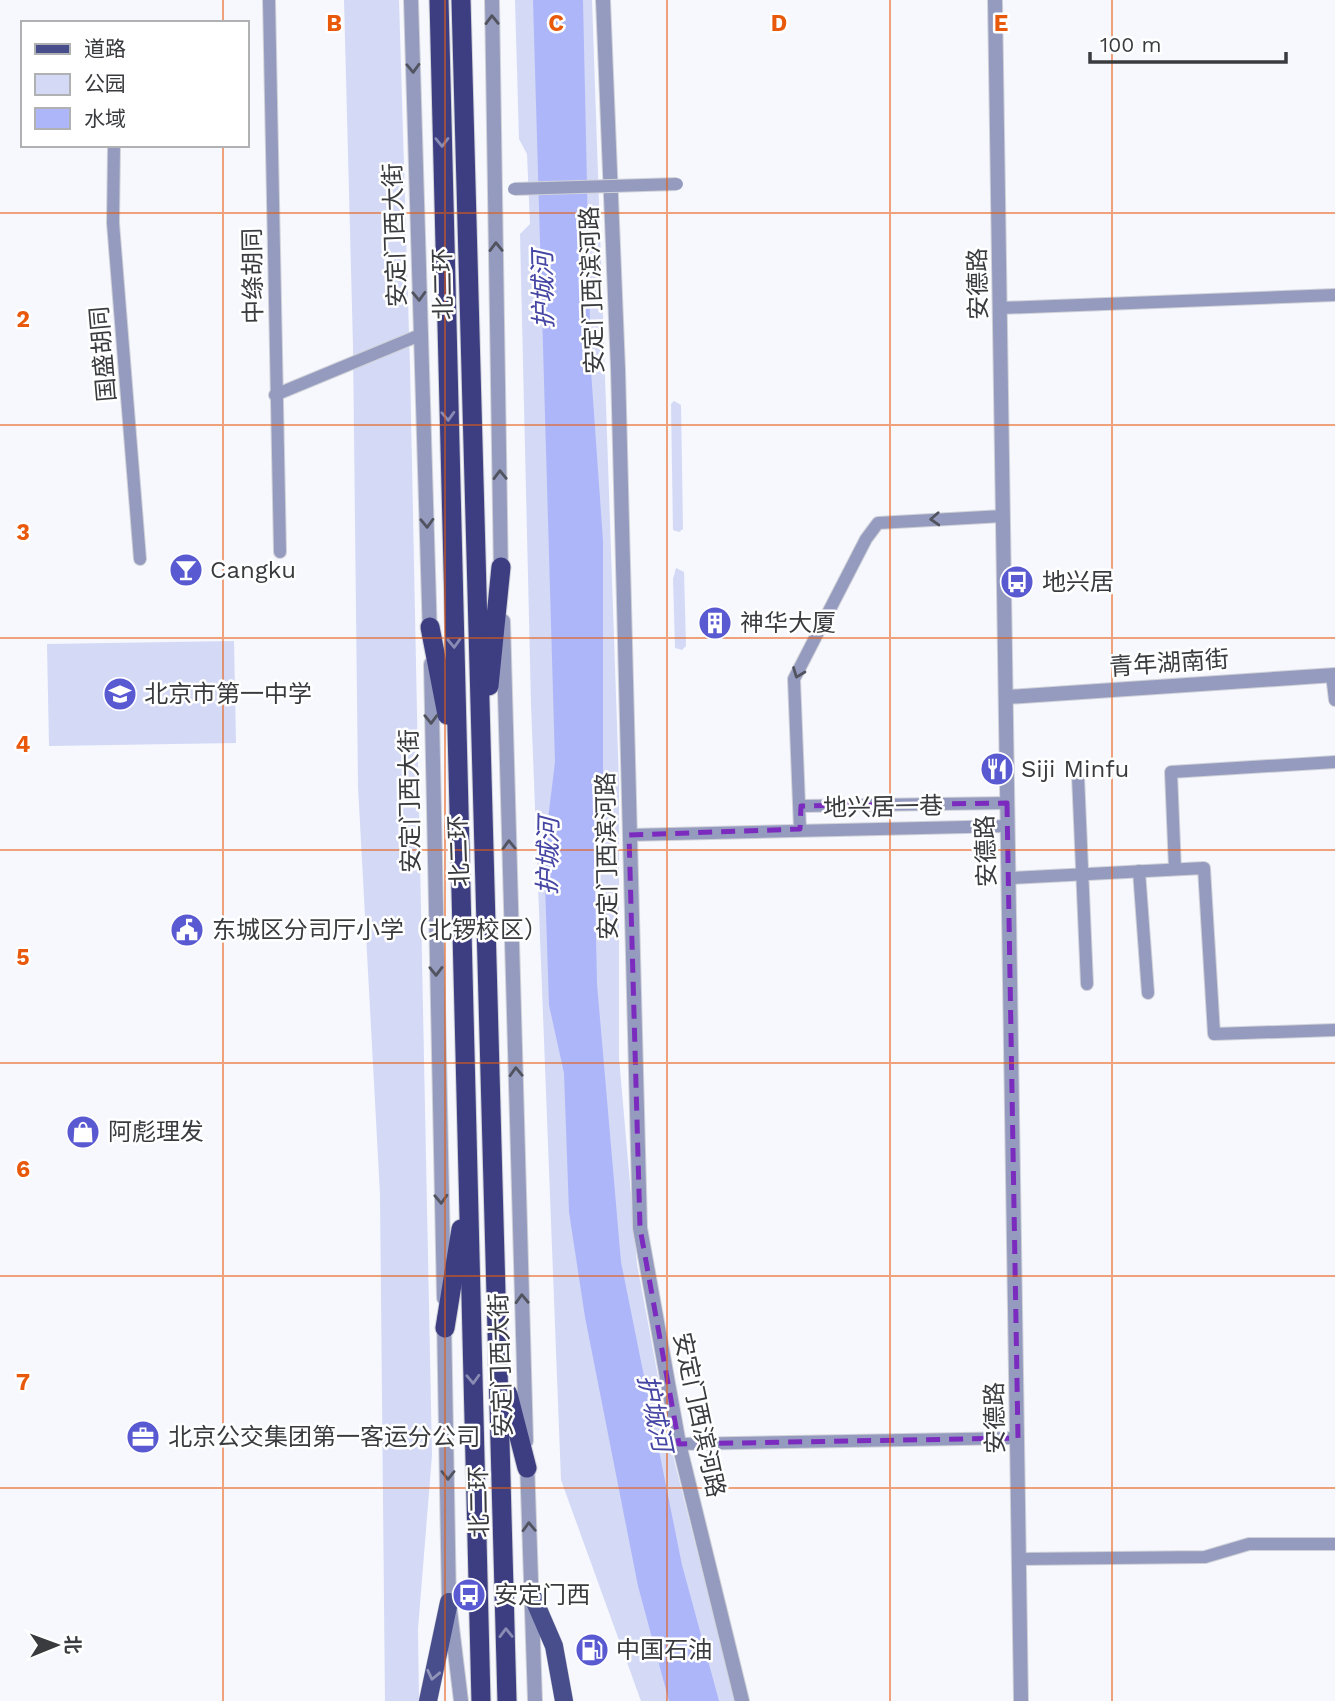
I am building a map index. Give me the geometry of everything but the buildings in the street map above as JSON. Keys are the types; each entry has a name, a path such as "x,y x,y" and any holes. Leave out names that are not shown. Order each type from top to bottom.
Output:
{"highway":[{"name":"北二环","path":"439,0 481,1701"},
{"name":"北二环","path":"461,0 508,1701"},
{"path":"481,768 501,567"},
{"path":"430,626 458,772"},
{"path":"445,1328 468,1183"},
{"path":"499,1358 527,1468"}],"main road":[{"path":"532,1595 554,1646 564,1701"},
{"path":"428,1701 449,1602"}],"street":[{"name":"中绦胡同","path":"269,0 280,552"},
{"name":"安定门西大街","path":"411,0 430,626 449,1602 461,1701"},
{"name":"安定门西大街","path":"492,0 501,567 535,1701"},
{"name":"安定门西滨河路","path":"603,0 618,369 640,1228 679,1444 742,1701"},
{"name":"安德路","path":"995,0 1021,1701"},
{"name":"国盛胡同","path":"114,147 113,223 139,559"},
{"path":"495,190 677,184"},
{"path":"1001,308 1335,295"},
{"path":"275,395 421,335"},
{"path":"800,829 794,679 866,539 878,523 1003,516"},
{"path":"1334,675 1335,700"},
{"name":"青年湖南街","path":"1007,697 1334,675"},
{"path":"1175,869 1171,772 1335,762"},
{"path":"1078,776 1087,984"},
{"name":"地兴居一巷","path":"801,806 1007,803"},
{"name":"地兴居一巷","path":"629,835 1008,826"},
{"path":"1010,878 1204,868 1214,1034 1335,1030"},
{"path":"1139,871 1148,993"},
{"path":"679,1444 1018,1438"},
{"path":"1019,1559 1205,1557 1249,1545 1335,1544"}],"highlighted area":[{"path":"1007,803 1018,1438 679,1444 640,1228 629,835 800,829 801,806"}],"green space":[{"path":"344,0 399,0 410,367 432,1455 418,1629 419,1701 385,1701 380,1194 358,786 353,346"},
{"path":"515,0 592,0 619,783 619,1058 637,1264 672,1452 735,1701 641,1701 561,1480 531,704 520,234 530,224 527,154 519,139"},
{"path":"674,401 681,405 683,529 679,532 673,530 671,404"},
{"path":"676,568 684,572 686,646 682,650 675,648 673,579"},
{"path":"234,641 236,743 49,746 47,644"}],"water":[{"name":"护城河","path":"533,0 583,0 591,371 603,541 603,776 594,843 597,984 621,1262 682,1565 719,1701 669,1701 638,1586 585,1317 569,1212 564,1073 549,1005 544,852 555,762"}],"place":[{"name":"Cangku","path":"186,570"},
{"name":"地兴居","path":"1017,582"},
{"name":"神华大厦","path":"715,623"},
{"name":"北京市第一中学","path":"120,694"},
{"name":"Siji Minfu","path":"997,769"},
{"name":"东城区分司厅小学（北锣校区）","path":"187,930"},
{"name":"阿彪理发","path":"83,1132"},
{"name":"北京公交集团第一客运分公司","path":"143,1437"},
{"name":"安定门西","path":"469,1595"},
{"name":"中国石油","path":"592,1650"}]}
